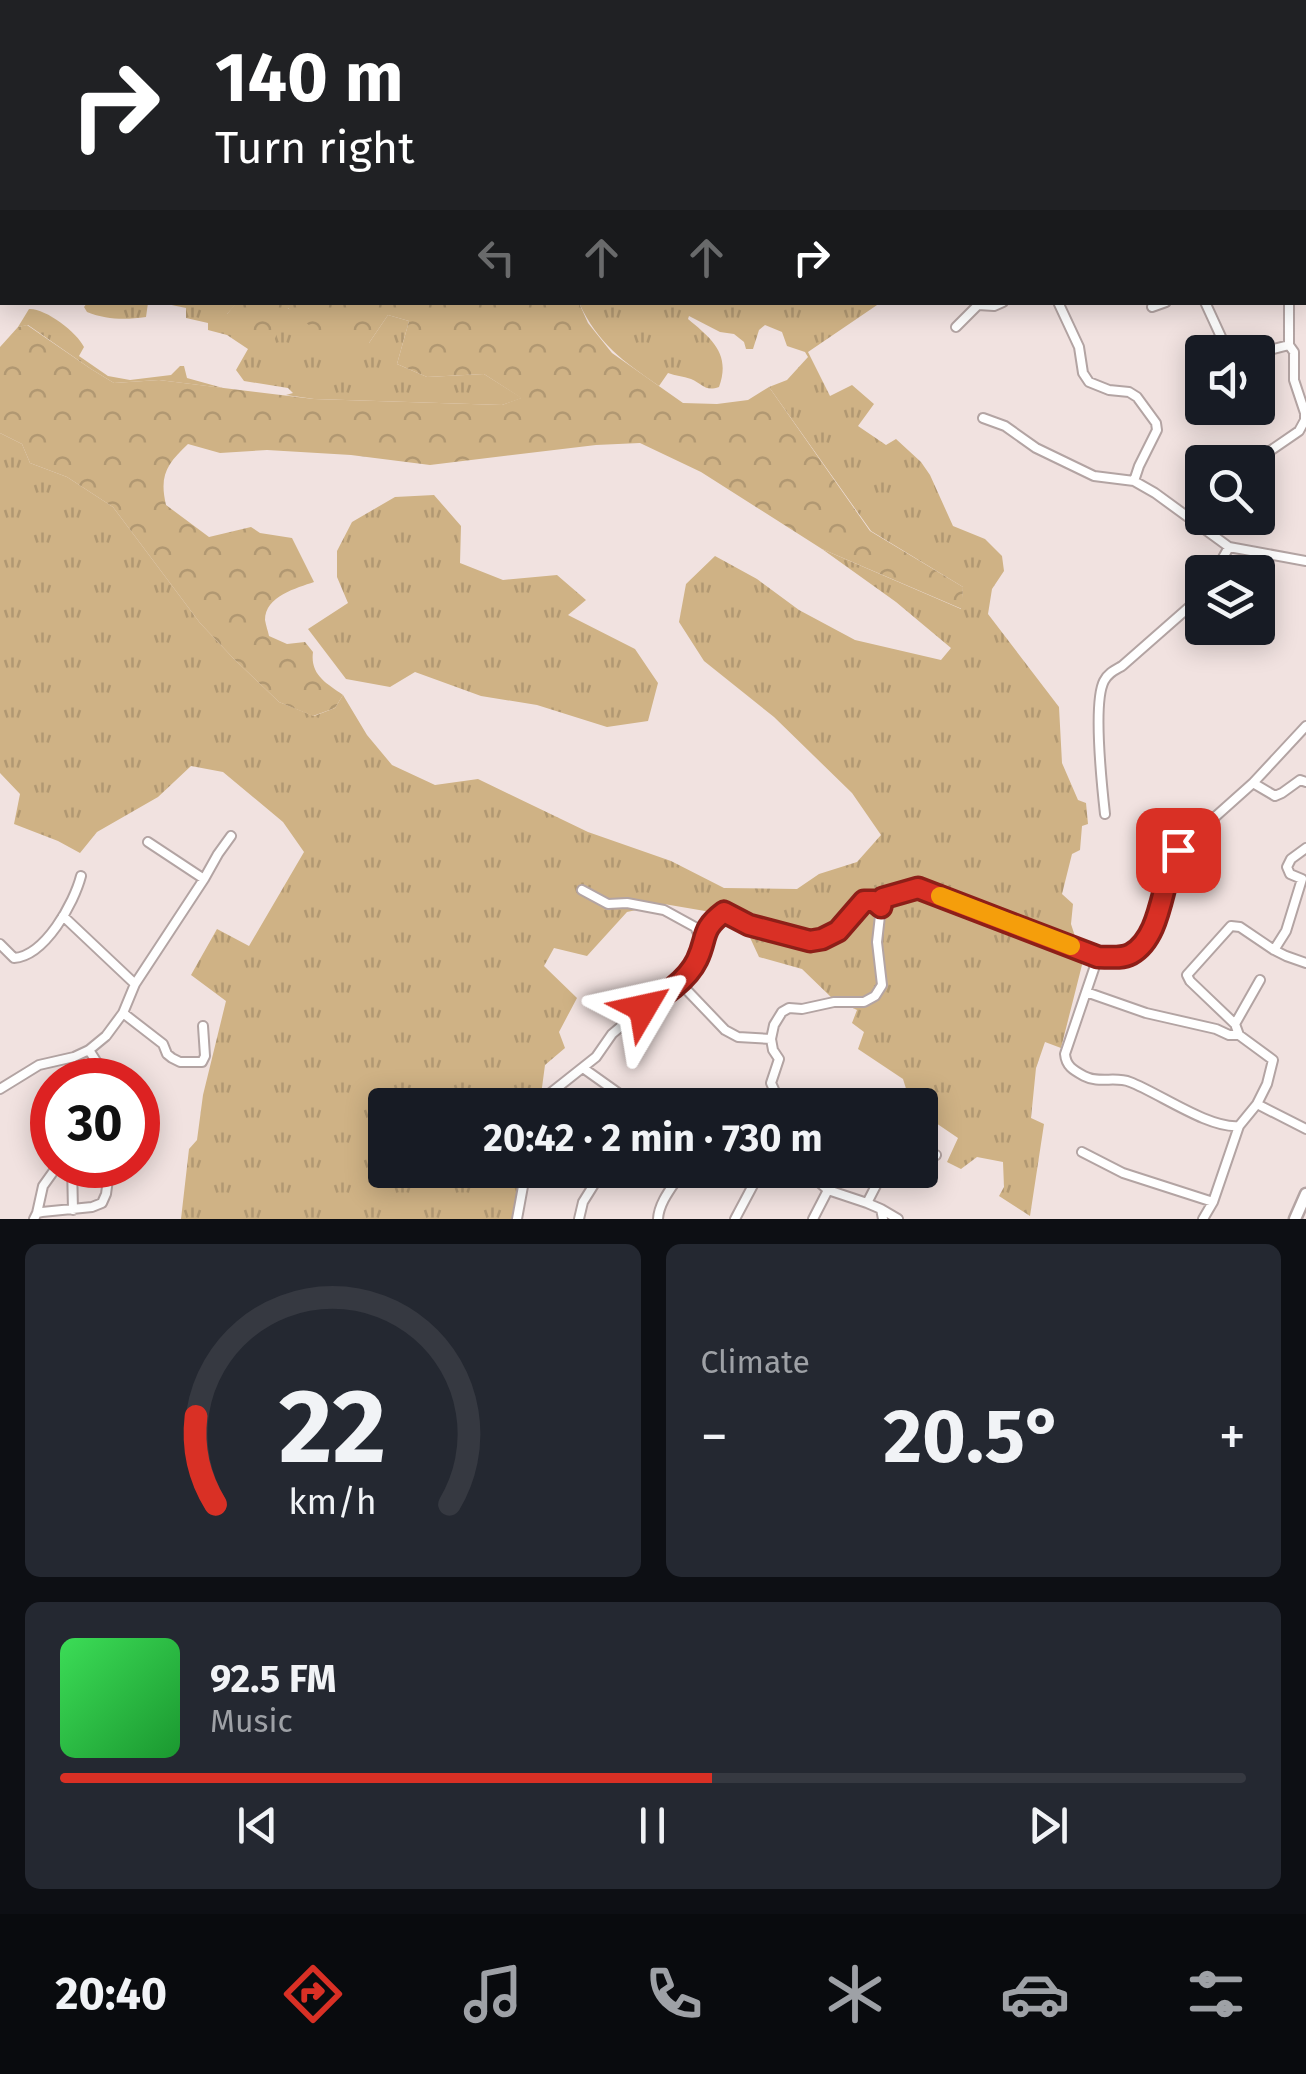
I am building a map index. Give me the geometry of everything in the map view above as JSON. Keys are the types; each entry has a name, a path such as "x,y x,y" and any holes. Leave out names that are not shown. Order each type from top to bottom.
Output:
{"street":[{"path":"956,326 978,305"},
{"path":"1059,305 1079,347 1088,382 1108,390 1129,392 1156,423 1157,430 1134,481"},
{"path":"1152,307 1158,305"},
{"path":"1206,305 1220,335"},
{"path":"1275,448 1300,431 1305,420 1294,380 1294,352 1289,345 1289,305"},
{"path":"1275,349 1289,345"},
{"path":"983,418 1005,426 1036,448 1094,476 1134,481 1185,515"},
{"path":"1213,535 1229,547 1306,561"},
{"path":"1225,555 1229,547"},
{"path":"1105,814 1099,713 1103,682 1185,611"},
{"path":"773,1088 771,1083 780,1060 771,1039 782,1012 834,1002 864,1002 875,996 882,985 877,942 883,898 918,888 1098,957 1132,954 1147,939 1178,850 1253,783 1306,726"},
{"path":"1253,783 1275,796 1300,780 1306,782"},
{"path":"0,1089 39,1065 89,1050 106,1036 231,836"},
{"path":"148,842 204,879"},
{"path":"1274,950 1286,931 1304,880 1290,874 1287,867 1306,848"},
{"path":"0,944 14,958 22,958 39,947 63,916 82,876"},
{"path":"582,890 608,904 628,903 664,910 695,928 702,941"},
{"path":"559,1088 596,1057 612,1034 680,983 697,960 704,932 724,912 749,925 810,941 838,931 864,901 874,901 881,907"},
{"path":"63,916 135,984"},
{"path":"1239,1035 1236,1024 1187,975 1231,926 1240,927 1274,950 1306,963"},
{"path":"1098,957 1066,1062 1095,1081 1130,1081 1186,1111 1240,1126"},
{"path":"1236,1024 1260,980"},
{"path":"680,983 725,1030 738,1037 771,1039"},
{"path":"1086,992 1146,1014 1239,1035 1273,1060 1267,1084 1240,1126 1213,1202 1203,1219"},
{"path":"123,1012 180,1062 202,1062 203,1026"},
{"path":"89,1050 94,1058"},
{"path":"583,1068 611,1088"},
{"path":"1257,1104 1306,1129"},
{"path":"1082,1152 1123,1172 1213,1202"},
{"path":"42,1188 35,1216 97,1206 107,1188"},
{"path":"72,1188 72,1210"},
{"path":"517,1219 523,1188"},
{"path":"579,1219 592,1188"},
{"path":"658,1219 658,1210 671,1188"},
{"path":"735,1219 752,1188"},
{"path":"826,1188 868,1202 882,1214 898,1219"},
{"path":"868,1202 875,1188"},
{"path":"814,1219 828,1190"},
{"path":"1295,1219 1306,1194"}],"green space":[{"path":"148,305 146,317 124,319 102,317 84,307"},
{"path":"172,305 235,305 227,314 287,308 369,343 388,315 409,321 397,364 427,377 484,374 522,398 502,405 286,395 293,393 288,388 244,381 236,370 248,349 227,335 208,330 208,323 186,318 186,308"},
{"path":"234,305 580,305 588,323 612,353 683,403 748,400 769,387 870,531 963,587 962,609 822,549 701,472 640,443 430,465 267,450 220,453 188,444 166,471 166,505 209,537 251,527 260,533 292,538 314,582 276,599 265,620 269,636 287,644 305,642 313,652 317,673 343,695 335,708 313,716 279,702 234,659 200,623 113,507 67,477 30,463 22,444 0,433 0,347 18,327 27,325 114,383 159,380 314,399 502,405 521,398 484,374 427,377 397,364 409,321 388,315 369,343 331,343 288,308 273,343 243,337 227,314"},
{"path":"580,305 877,305 808,352 830,396 852,385 874,404 858,426 886,445 896,439 921,462 953,526 985,539 1002,556 1004,571 992,589 988,614 1059,707 1062,763 1078,800 1086,803 1088,824 1082,826 1080,850 1072,854 1062,894 1073,904 1071,924 1083,961 1061,1048 1045,1042 1036,1068 1031,1118 1044,1124 1030,1216 999,1196 1004,1187 1003,1162 977,1157 961,1169 947,1162 958,1138 938,1124 938,1088 906,1088 903,1079 858,1049 864,1032 852,1023 857,1010 832,998 802,969 759,957 746,929 705,911 664,904 627,912 587,956 554,948 544,966 577,998 559,1032 565,1048 545,1065 542,1088 368,1088 368,1188 518,1188 512,1219 181,1219 189,1149 197,1140 203,1095 226,1001 191,975 217,929 249,946 304,852 283,822 223,772 191,766 158,797 97,832 80,853 14,824 20,794 0,773 0,433 22,444 30,463 67,477 113,507 200,623 279,702 314,716 335,708 343,695 367,735 392,765 435,785 478,779 588,832 671,861 724,888 797,889 819,874 857,862 881,835 852,793 774,717 704,661 679,622 686,584 715,556 757,579 799,610 855,640 941,660 951,648 896,602 822,549 961,609 963,587 871,531 769,387 787,380 808,357 805,352 787,346 782,332 765,325 759,330 753,349 746,349 734,334 720,332 689,316 721,356 722,375 719,387 714,388 668,373 659,386 613,350"},
{"path":"29,309 43,312 68,328 84,347 79,356 108,376 130,380 171,375 184,366 187,378 223,388 159,380 114,383 28,325 18,327"},
{"path":"434,495 461,526 460,563 503,580 557,575 586,600 568,615 635,649 658,683 648,721 607,727 537,705 481,696 415,672 390,687 346,679 308,629 348,603 337,577 337,551 352,522 395,497"}],"slow traffic":[{"path":"940,896 1071,946"}],"route":[{"path":"643,1008 680,983 697,960 704,932 724,912 749,925 810,941 838,931 864,901 874,901 881,907 883,898 918,888 1098,957 1132,954 1147,939 1178,850"}]}
